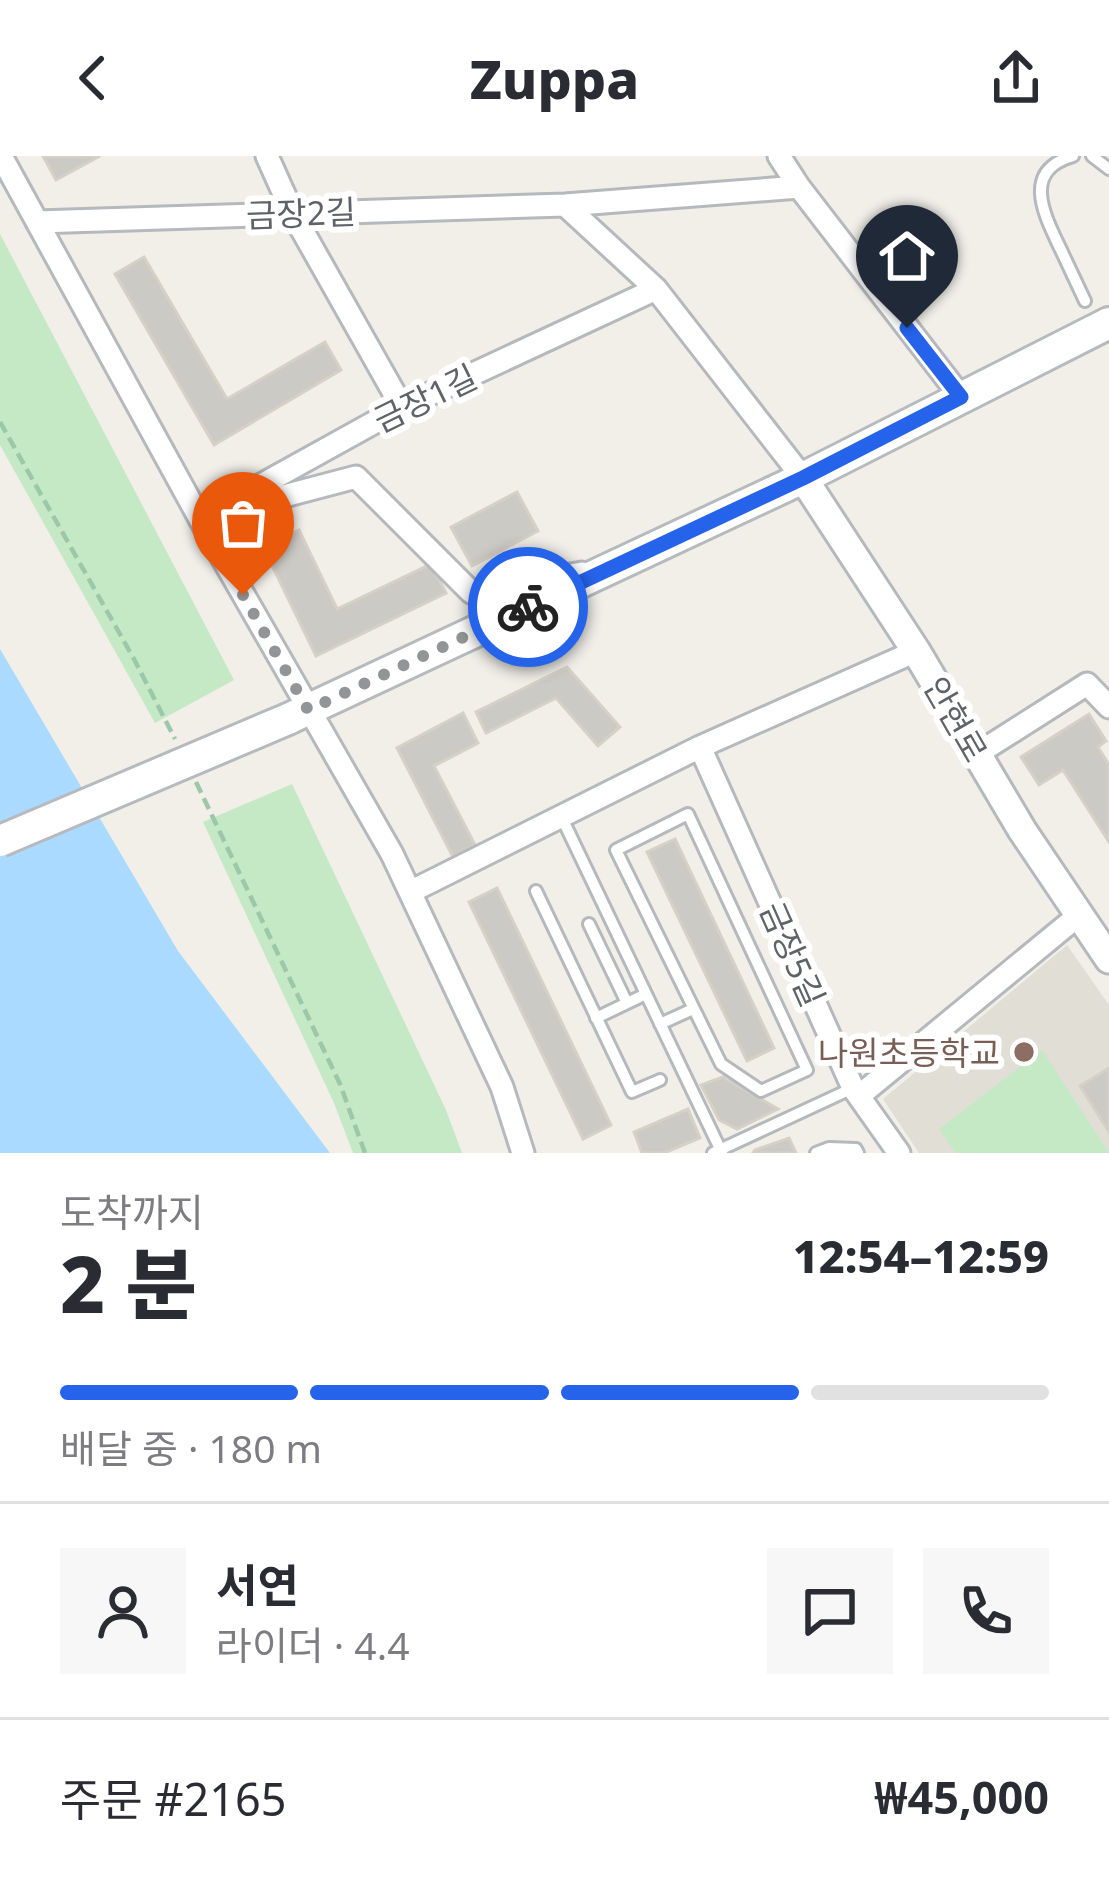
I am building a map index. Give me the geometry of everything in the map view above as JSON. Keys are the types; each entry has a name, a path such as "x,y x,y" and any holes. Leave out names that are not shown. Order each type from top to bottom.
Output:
{"main road":[{"path":"0,841 298,714 803,478 1109,322"}],"street":[{"path":"1,156 200,519 298,714 392,854 502,1087 523,1153"},
{"path":"267,156 293,214 402,407"},
{"path":"779,156 961,397"},
{"name":"금장2길","path":"37,222 565,205 800,187"},
{"path":"565,205 656,289 803,478"},
{"name":"금장1길","path":"200,519 402,407 656,289"},
{"path":"200,519 356,477 471,592 610,568"},
{"name":"안현로","path":"803,478 916,651 1022,830 1109,959"},
{"path":"410,892 700,747 916,651"},
{"path":"977,754 1088,684 1109,706"},
{"name":"금장5길","path":"700,747 856,1092 899,1153"},
{"path":"856,1092 1079,915"}],"lane":[{"path":"1073,156 1050,168 1041,205 1085,302"},
{"path":"1092,156 1109,169"},
{"path":"688,814 807,1070 761,1091 722,1064 693,1009 616,850 688,814"},
{"path":"561,816 719,1152 856,1092"},
{"path":"536,891 632,1092 660,1080"},
{"path":"589,924 627,1003"},
{"path":"596,1018 646,994"},
{"path":"661,1024 693,1009"},
{"path":"816,1153 829,1148 856,1149 858,1153"}],"shaded area":[{"name":"나원초등학교","path":"1067,945 1109,1005 1109,1153 919,1153 883,1099"}],"green space":[{"path":"0,234 234,680 155,723 0,445"},
{"path":"292,784 462,1153 353,1153 203,822"},
{"path":"1042,1050 1109,1153 956,1153 939,1129"}],"water":[{"path":"0,649 178,951 330,1153 0,1153"}],"building":[{"path":"43,156 100,156 56,180"},
{"path":"144,257 227,399 325,342 341,370 214,445 115,274"},
{"path":"517,492 538,531 472,566 451,527"},
{"path":"299,530 337,609 431,564 446,593 316,656 263,547"},
{"path":"567,667 620,727 598,746 556,698 486,733 476,712"},
{"path":"463,713 478,743 434,766 475,845 453,857 397,748"},
{"path":"1089,714 1106,741 1098,747 1109,765 1109,842 1063,770 1039,785 1021,757"},
{"path":"675,839 774,1048 747,1061 647,852"},
{"path":"497,888 611,1125 583,1139 469,902"},
{"path":"1109,1068 1109,1132 1080,1086"},
{"path":"723,1077 778,1109 737,1129 719,1120 701,1085"},
{"path":"688,1109 700,1138 664,1153 642,1153 634,1132"},
{"path":"789,1138 796,1153 753,1153 755,1150"}],"way so far":[{"path":"243,595 308,710 528,607"}],"place":[{"name":"나원초등학교","path":"1024,1052"}],"route":[{"path":"528,607 803,478 961,397 907,328"}]}
